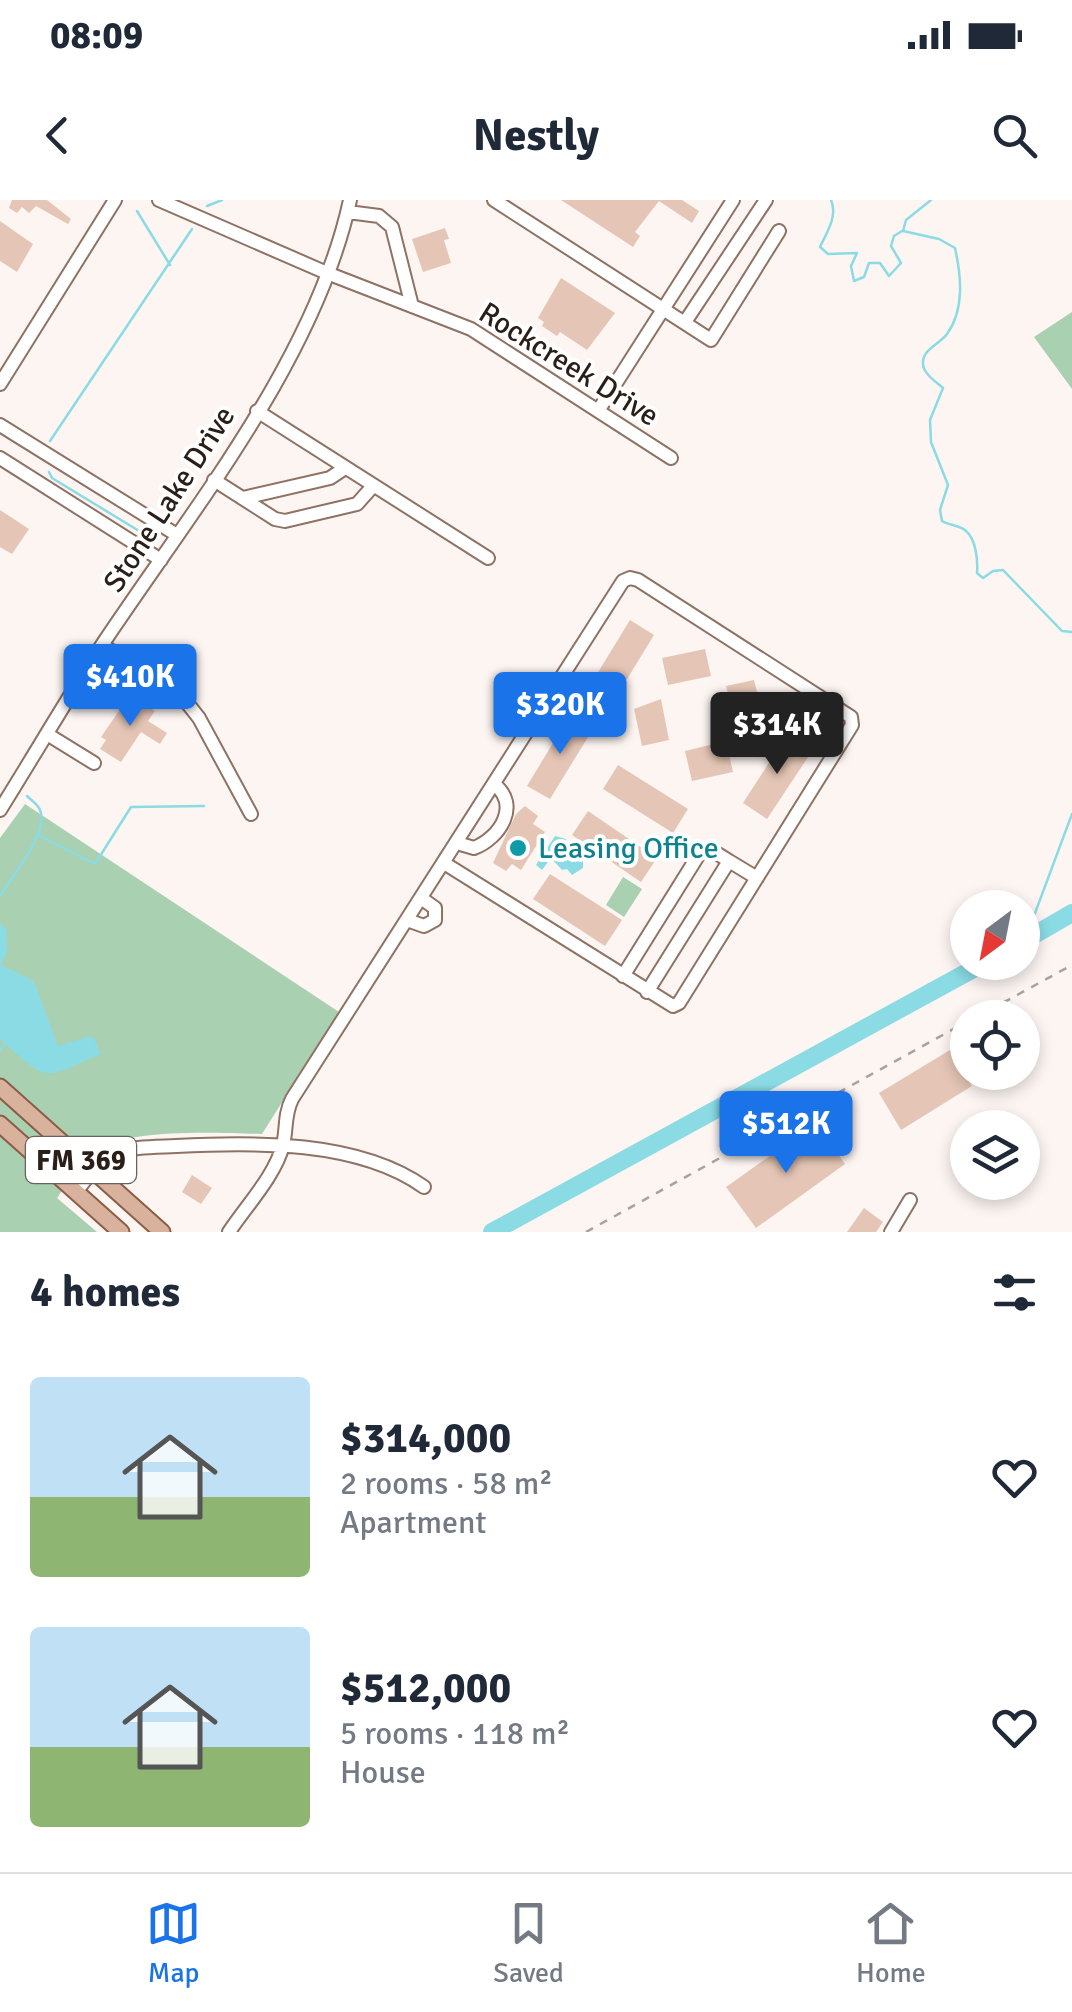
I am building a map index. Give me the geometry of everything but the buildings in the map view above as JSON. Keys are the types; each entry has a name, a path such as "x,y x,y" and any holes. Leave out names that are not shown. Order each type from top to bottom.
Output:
{"main road":[{"name":"FM 369","path":"0,1088 162,1232"},
{"name":"FM 369","path":"0,1124 121,1232"}],"street":[{"path":"0,384 115,200"},
{"name":"Rockcreek Drive","path":"159,200 327,274 471,329 671,458"},
{"path":"494,200 711,340 779,231"},
{"path":"598,410 734,200"},
{"path":"685,322 766,200"},
{"path":"349,206 379,216 392,226 412,306"},
{"name":"Stone Lake Drive","path":"3,800 256,412 327,274 349,206"},
{"path":"256,412 488,558"},
{"path":"0,425 178,536"},
{"path":"0,458 161,560"},
{"path":"243,498 330,478 345,468"},
{"path":"214,480 285,521 357,504 373,486"},
{"path":"228,1232 275,1163 283,1144 285,1112 292,1099 623,581 638,580 852,717 852,725 674,1006 440,868"},
{"path":"102,644 180,694 199,718 251,814"},
{"path":"47,734 94,763"},
{"path":"457,843 474,848 500,831 506,814 505,796 494,784"},
{"path":"623,976 701,851 710,849 757,878"},
{"path":"647,992 729,861"},
{"path":"407,920 424,926 435,920 435,908 422,896"},
{"path":"76,1192 92,1170 114,1154 237,1143 283,1144 344,1155 407,1176 424,1187"},
{"path":"891,1232 910,1200"}],"path":[{"path":"1008,1000 1072,965"},
{"path":"586,1232 950,1031"}],"green space":[{"path":"1072,312 1072,389 1034,337"},
{"path":"25,804 339,1012 262,1134 149,1135 106,1145 86,1157 57,1198 97,1232 0,1232 0,838"},
{"path":"623,877 642,889 624,917 606,905"}],"water":[{"path":"555,836 566,839 560,854 568,848 583,861 583,868 572,875 551,858 542,870 536,865"},
{"path":"0,923 6,929 7,952 1,965 34,981 58,1046 90,1036 101,1054 47,1073 29,1064 0,1039"}],"waterway":[{"path":"207,206 222,200"},
{"path":"831,200 832,218 820,247 828,254 857,253 851,266 854,281 864,277 869,263 880,263 889,276 901,263 891,246 894,236 902,231"},
{"path":"931,200 906,220 903,231 939,239 955,248 959,269 957,314 944,338 923,359 927,374 943,388 930,420 931,442 948,485 940,510 942,521 961,528 972,539 977,573 983,578 1003,570 1062,631 1072,632"},
{"path":"137,211 170,265"},
{"path":"50,441 192,229"},
{"path":"49,472 52,478 149,537"},
{"path":"0,896 40,828 39,808 27,796"},
{"path":"36,834 95,864 131,807 204,806"},
{"path":"1040,900 1072,814"},
{"path":"1040,932 1072,913"},
{"path":"492,1232 953,980"},
{"path":"0,1050 6,1043"}],"place":[{"name":"Leasing Office","path":"518,848"}]}
